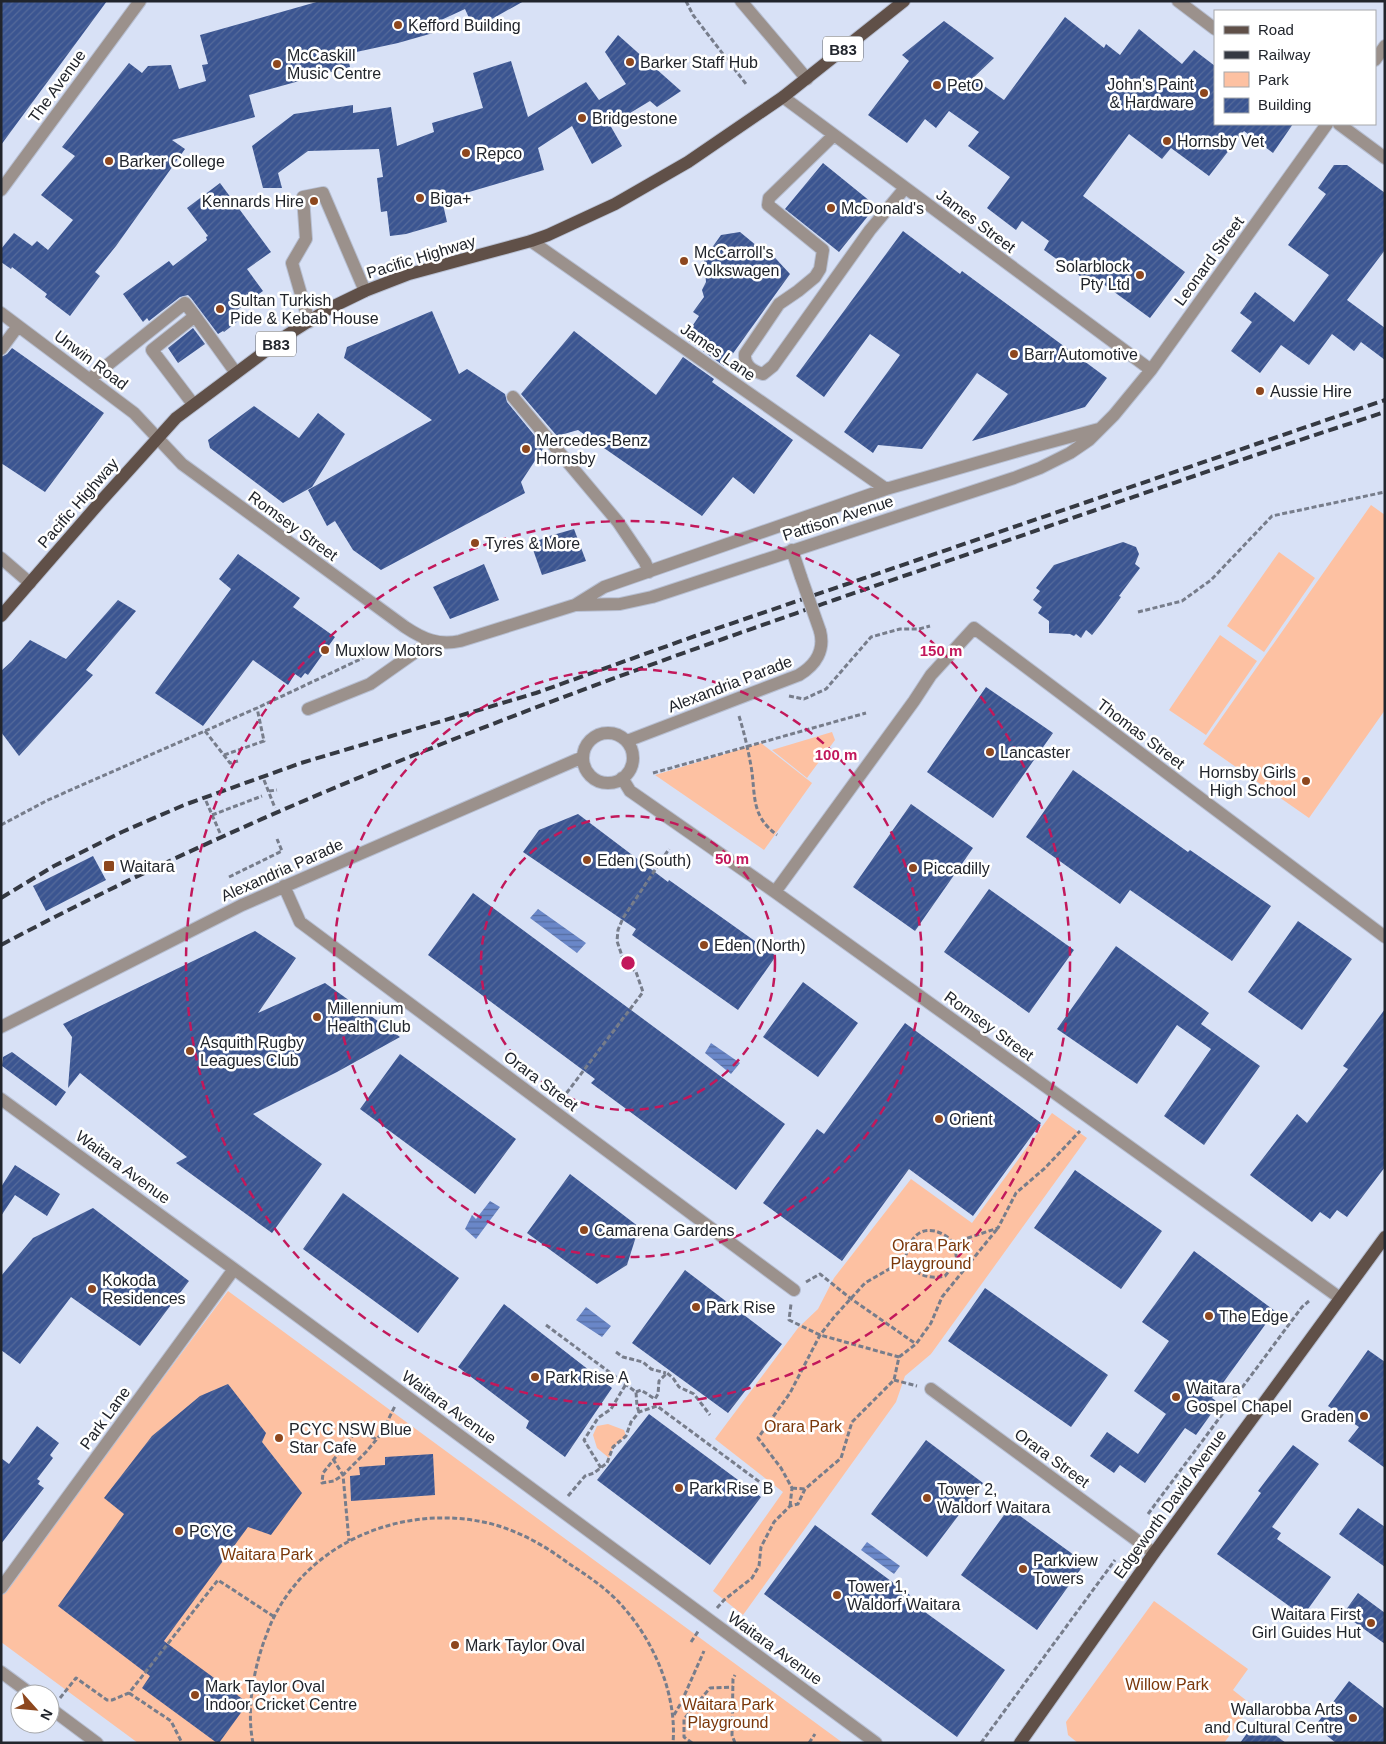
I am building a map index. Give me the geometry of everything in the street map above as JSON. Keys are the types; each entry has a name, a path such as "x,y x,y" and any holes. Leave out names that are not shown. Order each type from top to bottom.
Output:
{"main road":[{"name":"Pacific Highway","path":"1,616 176,418 288,335 330,308 364,291 409,274 531,241 615,204 688,162 783,97 904,1"},
{"name":"Edgeworth David Avenue","path":"1024,1741 1154,1553 1385,1237"}],"street":[{"name":"The Avenue","path":"1,190 140,1"},
{"path":"741,1 806,79"},
{"path":"1178,1 1214,28"},
{"path":"1376,59 1385,46"},
{"name":"James Street","path":"783,97 1150,370"},
{"name":"Leonard Street","path":"1114,415 1150,370 1326,125"},
{"path":"1340,125 1385,158"},
{"path":"834,135 769,198 768,205 823,250 820,269 815,277 779,304 745,354 744,360 755,372 763,374 772,366 870,230 905,188"},
{"path":"309,322 292,263 306,239 303,197 323,193 364,291"},
{"name":"James Lane","path":"531,241 886,490"},
{"path":"90,379 185,303 236,373"},
{"name":"Unwin Road","path":"1,313 134,413 158,438"},
{"path":"152,350 195,316"},
{"path":"1,349 18,326"},
{"path":"142,336 193,404"},
{"path":"513,397 618,522 650,572"},
{"name":"Pattison Avenue","path":"575,605 620,604 652,597 1040,468 1070,453 1089,440 1114,415"},
{"name":"Pattison Avenue","path":"414,634 431,641 460,642 575,605 604,587 886,490 1099,429"},
{"name":"Romsey Street","path":"158,438 182,464 207,484 414,634"},
{"name":"Alexandria Parade","path":"626,740 800,675 809,669 819,656 822,644 820,631 792,550"},
{"path":"1,558 30,583"},
{"name":"Thomas Street","path":"775,892 931,675 974,628 1385,938"},
{"path":"308,709 370,684 431,641"},
{"path":"604,733 620,735 631,748 633,756 632,765 622,778 615,781 600,781 587,771 583,757 585,748 590,741 604,733"},
{"name":"Alexandria Parade","path":"1,1027 242,905 583,757"},
{"name":"Romsey Street","path":"622,778 630,791 775,892 1340,1298"},
{"name":"Orara Street","path":"284,886 300,922 794,1290"},
{"name":"Waitara Avenue","path":"1,1100 234,1268 876,1743"},
{"name":"Park Lane","path":"1,1588 234,1268"},
{"name":"Orara Street","path":"932,1389 1154,1553"},
{"path":"1,1672 17,1684"},
{"path":"60,1715 98,1743"}],"path":[{"path":"686,1 693,15 746,84"},
{"path":"1138,612 1182,601 1211,580 1272,516 1385,492"},
{"path":"786,696 804,699 826,689 871,637 900,629 919,629 930,626"},
{"path":"1,825 48,800 257,708 384,648"},
{"path":"224,755 264,741 257,708"},
{"path":"653,773 866,713"},
{"path":"739,716 747,745 757,813 767,828 777,835"},
{"path":"205,731 230,763 238,761"},
{"path":"264,780 275,808"},
{"path":"269,791 276,790"},
{"path":"212,815 262,796"},
{"path":"206,801 220,832"},
{"path":"229,877 282,851 277,838"},
{"path":"553,1110 642,992 636,972 624,962 617,942 618,930 623,918 669,849"},
{"path":"708,1618 724,1600 752,1578 759,1566 761,1547 774,1522 790,1506 798,1504 805,1489 842,1458 852,1422 894,1380 899,1357 916,1344 931,1322 942,1298 998,1228 1016,1193 1044,1168 1091,1119"},
{"path":"953,1243 998,1228"},
{"path":"790,1506 792,1488 781,1468 758,1438 790,1393 820,1335 864,1283 904,1260 910,1243 916,1235 924,1230 939,1232 953,1243 957,1261 945,1276 934,1278 922,1276 904,1260"},
{"path":"899,1357 820,1335 788,1320 794,1290 820,1274 850,1298 916,1344"},
{"path":"1148,1514 1302,1307 1309,1302"},
{"path":"546,1325 636,1392 639,1412"},
{"path":"616,1352 623,1357 642,1362 651,1368 667,1373 679,1387 694,1394 710,1415"},
{"path":"636,1392 641,1390 655,1398 658,1394 659,1381 667,1373"},
{"path":"894,1380 932,1389"},
{"path":"601,1468 584,1440 598,1418 611,1409 626,1384"},
{"path":"376,1439 363,1433 354,1434 323,1473 322,1483 334,1481 343,1475 381,1434 402,1392"},
{"path":"558,1508 585,1476 594,1473 607,1463 614,1447 626,1436 631,1422 639,1412 657,1406 761,1483"},
{"path":"333,1460 343,1475 349,1541"},
{"path":"792,1488 805,1489"},
{"path":"253,1743 250,1725 257,1660 273,1616 294,1585 312,1566 336,1547 362,1535 394,1524 424,1519 457,1518 488,1523 516,1533 547,1548 602,1587 624,1607 643,1633 658,1662 673,1715 673,1743"},
{"path":"981,1743 1115,1560"},
{"path":"60,1697 76,1678 107,1700 112,1700 129,1693 218,1580 273,1616"},
{"path":"673,1715 681,1703 704,1651"},
{"path":"734,1743 732,1735 733,1686 736,1675"},
{"path":"692,1743 684,1737 684,1719 710,1688 733,1686"},
{"path":"129,1693 170,1721 182,1743"},
{"path":"809,1743 815,1734"}],"green space":[{"path":"1371,505 1385,515 1385,710 1309,818 1203,744"},
{"path":"1279,552 1315,578 1264,652 1227,626"},
{"path":"1220,635 1257,661 1206,735 1169,710"},
{"path":"832,732 835,740 807,778 772,750"},
{"path":"761,743 812,783 764,850 655,775"},
{"name":"Orara Park","path":"1052,1113 1087,1138 931,1354 905,1376 896,1402 743,1615 713,1591 783,1492 715,1439 798,1328 818,1309 834,1278 911,1179 972,1223"},
{"name":"Waitara Park","path":"228,1291 843,1743 138,1743 1,1642 1,1595"},
{"path":"608,1424 624,1430 626,1436 613,1447 609,1458 597,1448 593,1435 597,1426"},
{"name":"Willow Park","path":"1154,1601 1248,1669 1233,1690 1252,1705 1224,1743 1078,1743 1068,1735 1066,1722"}],"water":[{"path":"538,909 586,943 577,953 530,918"},
{"path":"711,1043 740,1063 731,1074 705,1053"},
{"path":"490,1201 500,1207 476,1239 465,1229 472,1215 476,1219"},
{"path":"586,1307 611,1326 602,1337 576,1320"},
{"path":"867,1542 900,1566 894,1574 861,1550"}],"building":[{"path":"1,1 107,1 1,145"},
{"path":"320,1 524,1 474,29 465,9 439,21 440,31 398,43 347,54 350,67 249,95 255,117 172,140 185,149 116,246 95,272 100,276 70,316 45,297 47,294 12,267 11,269 1,262 1,249 14,233 32,246 37,241 48,250 73,220 41,195 75,156 62,147 129,63 142,73 148,66 171,65 179,89 206,81 202,65 208,64 200,35"},
{"path":"1065,17 1104,48 1106,44 1120,55 1139,29 1182,64 1194,50 1214,65 1214,125 1292,125 1273,153 1244,131 1209,176 1171,148 1162,159 1129,134 1083,196 1185,272 1150,318 1095,278 1091,284 1044,250 1049,241 1022,221 1016,230 987,208 1010,177 968,146 979,132 949,111 936,128 925,119 907,143 868,115 909,61 902,55 944,21 994,58 973,78 1004,100"},
{"path":"618,35 681,91 657,107 650,101 610,125 622,146 592,164 572,126 538,148 544,170 442,200 447,222 406,234 390,236 387,211 381,212 377,178 383,177 379,149 308,151 278,173 282,188 263,188 252,146 294,114 353,105 353,113 391,107 397,146 434,132 432,123 483,108 473,73 511,61 528,117 586,82 599,100 626,84 605,52"},
{"name":"McDonald's","path":"823,163 876,206 839,252 785,209"},
{"path":"1334,165 1347,165 1385,193 1385,250 1347,300 1385,328 1385,360 1361,342 1354,351 1332,334 1309,365 1281,345 1260,373 1231,351 1252,322 1240,313 1255,292 1294,322 1329,275 1288,245 1326,194 1318,188"},
{"path":"220,183 271,252 247,269 263,291 233,313 238,321 224,332 218,334 188,295 180,297 149,321 147,318 143,322 123,294 169,261 173,266 207,240 206,237 208,236 187,208"},
{"path":"903,231 960,274 962,271 1107,378 1085,407 972,441 1008,394 977,373 922,449 878,445 873,453 844,432 900,355 870,334 824,397 796,376"},
{"path":"740,232 763,251 766,248 790,274 724,366 689,341 689,331 699,316 693,312 704,297 702,290 706,282 704,259 721,235"},
{"path":"432,311 459,374 467,369 505,394 507,402 544,447 521,482 525,493 381,570 353,550 335,521 327,526 308,490 432,420 344,358 347,347"},
{"path":"193,328 205,344 178,363 168,348"},
{"path":"574,331 656,395 683,357 714,379 712,382 793,440 754,494 733,477 702,516 578,430 557,436 521,394"},
{"path":"12,348 104,413 45,492 1,463 1,357"},
{"path":"254,406 299,438 318,413 345,434 312,487 283,503 210,448 208,440"},
{"path":"574,529 586,561 542,575 531,544 546,537"},
{"path":"1123,542 1136,547 1139,554 1135,564 1140,568 1101,624 1092,635 1086,630 1081,638 1076,634 1074,636 1070,634 1049,633 1049,621 1038,613 1042,607 1033,600 1040,591 1036,588 1054,565"},
{"path":"238,554 300,598 293,607 335,637 308,675 305,673 301,678 295,674 288,685 253,660 203,726 155,693 231,589 219,579"},
{"path":"484,564 499,600 450,619 433,587"},
{"path":"118,600 136,611 86,670 93,675 19,756 1,732 1,671 30,640 66,659"},
{"name":"Lancaster","path":"986,687 1053,733 993,818 927,772"},
{"path":"1073,770 1188,852 1190,850 1271,906 1232,961 1130,890 1120,904 1026,837"},
{"name":"Piccadilly","path":"911,804 973,848 915,931 853,887"},
{"path":"578,814 668,882 669,880 776,956 738,1010 632,935 636,929 523,852 539,830"},
{"path":"93,856 106,880 46,911 33,886"},
{"path":"989,889 1074,950 1029,1013 944,952"},
{"path":"473,893 785,1124 736,1190 591,1083 595,1079 428,955"},
{"path":"1298,921 1352,959 1302,1030 1248,992"},
{"path":"255,931 296,958 258,1013 325,983 400,1037 337,1072 253,1114 322,1164 272,1233 176,1163 187,1157 80,1073 68,1088 72,1037 63,1024"},
{"path":"1116,946 1209,1013 1201,1024 1260,1066 1204,1145 1164,1116 1211,1049 1177,1025 1137,1084 1057,1029"},
{"path":"803,982 858,1023 818,1077 763,1037"},
{"path":"1385,1009 1385,1167 1347,1217 1337,1210 1330,1219 1320,1212 1312,1222 1250,1175 1297,1114 1307,1123 1348,1069 1343,1066"},
{"name":"Orient","path":"905,1023 1041,1123 973,1216 909,1169 842,1261 763,1203 817,1129 824,1134"},
{"path":"12,1052 66,1092 56,1106 2,1066 3,1057"},
{"path":"400,1054 516,1139 475,1194 360,1109"},
{"path":"15,1165 60,1194 47,1216 15,1195 1,1216 1,1187"},
{"path":"1075,1170 1162,1231 1121,1289 1034,1228"},
{"name":"Camarena Gardens","path":"570,1174 639,1227 627,1265 597,1284 527,1233"},
{"path":"343,1193 459,1278 418,1333 303,1249"},
{"name":"Kokoda Residences","path":"93,1208 189,1281 140,1346 71,1297 20,1364 1,1350 1,1276 33,1238"},
{"path":"1194,1251 1275,1311 1212,1398 1219,1403 1196,1435 1185,1428 1145,1483 1120,1465 1114,1473 1090,1456 1107,1432 1138,1454 1166,1414 1134,1391 1169,1341 1142,1322"},
{"name":"Park Rise","path":"685,1270 782,1344 728,1413 632,1343"},
{"path":"985,1288 1108,1375 1071,1427 948,1341"},
{"name":"Park Rise A","path":"504,1304 612,1388 565,1457 526,1428 529,1421 458,1367"},
{"name":"Graden","path":"1368,1350 1385,1362 1385,1468 1348,1441 1359,1427 1328,1406"},
{"name":"PCYC","path":"228,1384 266,1433 262,1442 302,1493 271,1535 248,1527 164,1641 248,1703 219,1743 217,1743 142,1688 150,1676 58,1606 124,1514 104,1498 152,1436 200,1396"},
{"name":"Park Rise B","path":"649,1414 761,1497 710,1565 597,1480"},
{"path":"37,1426 59,1443 50,1455 53,1458 37,1479 40,1481 38,1484 44,1488 1,1544 1,1458 9,1464"},
{"name":"Tower 2, Waldorf Waitara","path":"926,1440 983,1483 927,1557 871,1514"},
{"path":"1293,1445 1319,1464 1272,1527 1281,1533 1277,1539 1331,1577 1303,1616 1217,1554 1261,1493 1258,1491"},
{"path":"433,1454 435,1495 351,1501 350,1476 360,1475 359,1467 385,1465 385,1457"},
{"name":"Parkview Towers","path":"1009,1508 1085,1563 1037,1630 961,1575"},
{"path":"1358,1508 1385,1527 1385,1567 1339,1534"},
{"path":"815,1525 910,1595 907,1599 1005,1670 957,1737 764,1594"},
{"name":"Waitara First Girl Guides Hut","path":"1358,1593 1385,1613 1385,1644 1343,1614"},
{"name":"Wallarobba Arts and Cultural Centre","path":"1349,1681 1385,1709 1385,1743 1336,1743 1315,1726"},
{"path":"1256,1721 1286,1743 1240,1743"}],"railway":[{"path":"1,898 54,866 122,832 184,805 301,763 536,693 695,636 1385,400"},
{"path":"1,945 109,890 219,838 330,790 555,700 783,618 1202,473 1385,412"}],"place":[{"name":"Kefford Building","path":"398,25"},
{"name":"Barker Staff Hub","path":"630,62"},
{"name":"McCaskill Music Centre","path":"277,64"},
{"name":"PetO","path":"937,85"},
{"name":"John's Paint & Hardware","path":"1204,93"},
{"name":"Bridgestone","path":"582,118"},
{"name":"Hornsby Vet","path":"1167,141"},
{"name":"Repco","path":"466,153"},
{"name":"Barker College","path":"109,161"},
{"name":"Biga+","path":"420,198"},
{"name":"Kennards Hire","path":"314,201"},
{"name":"McDonald's","path":"831,208"},
{"name":"McCarroll's Volkswagen","path":"684,261"},
{"name":"Solarblock Pty Ltd","path":"1140,275"},
{"name":"Sultan Turkish Pide & Kebab House","path":"220,309"},
{"name":"Barr Automotive","path":"1014,354"},
{"name":"Aussie Hire","path":"1260,391"},
{"name":"Mercedes-Benz Hornsby","path":"526,449"},
{"name":"Tyres & More","path":"475,543"},
{"name":"Muxlow Motors","path":"325,650"},
{"name":"Lancaster","path":"990,752"},
{"name":"Hornsby Girls High School","path":"1306,781"},
{"name":"Eden (South)","path":"587,860"},
{"name":"Waitara","path":"109,866"},
{"name":"Piccadilly","path":"913,868"},
{"name":"Eden (North)","path":"704,945"},
{"name":"Millennium Health Club","path":"317,1017"},
{"name":"Asquith Rugby Leagues Club","path":"190,1051"},
{"name":"Orient","path":"939,1119"},
{"name":"Camarena Gardens","path":"584,1230"},
{"name":"Kokoda Residences","path":"92,1289"},
{"name":"Park Rise","path":"696,1307"},
{"name":"The Edge","path":"1209,1316"},
{"name":"Park Rise A","path":"535,1377"},
{"name":"Waitara Gospel Chapel","path":"1176,1397"},
{"name":"Graden","path":"1364,1416"},
{"name":"PCYC NSW Blue Star Cafe","path":"279,1438"},
{"name":"Park Rise B","path":"679,1488"},
{"name":"Tower 2, Waldorf Waitara","path":"927,1498"},
{"name":"PCYC","path":"179,1531"},
{"name":"Parkview Towers","path":"1023,1569"},
{"name":"Tower 1, Waldorf Waitara","path":"837,1595"},
{"name":"Waitara First Girl Guides Hut","path":"1371,1623"},
{"name":"Mark Taylor Oval","path":"455,1645"},
{"name":"Mark Taylor Oval Indoor Cricket Centre","path":"195,1695"},
{"name":"Wallarobba Arts and Cultural Centre","path":"1353,1718"}],"park label":[{"name":"Orara Park Playground","path":"931,1254"},
{"name":"Waitara Park Playground","path":"728,1713"}]}
